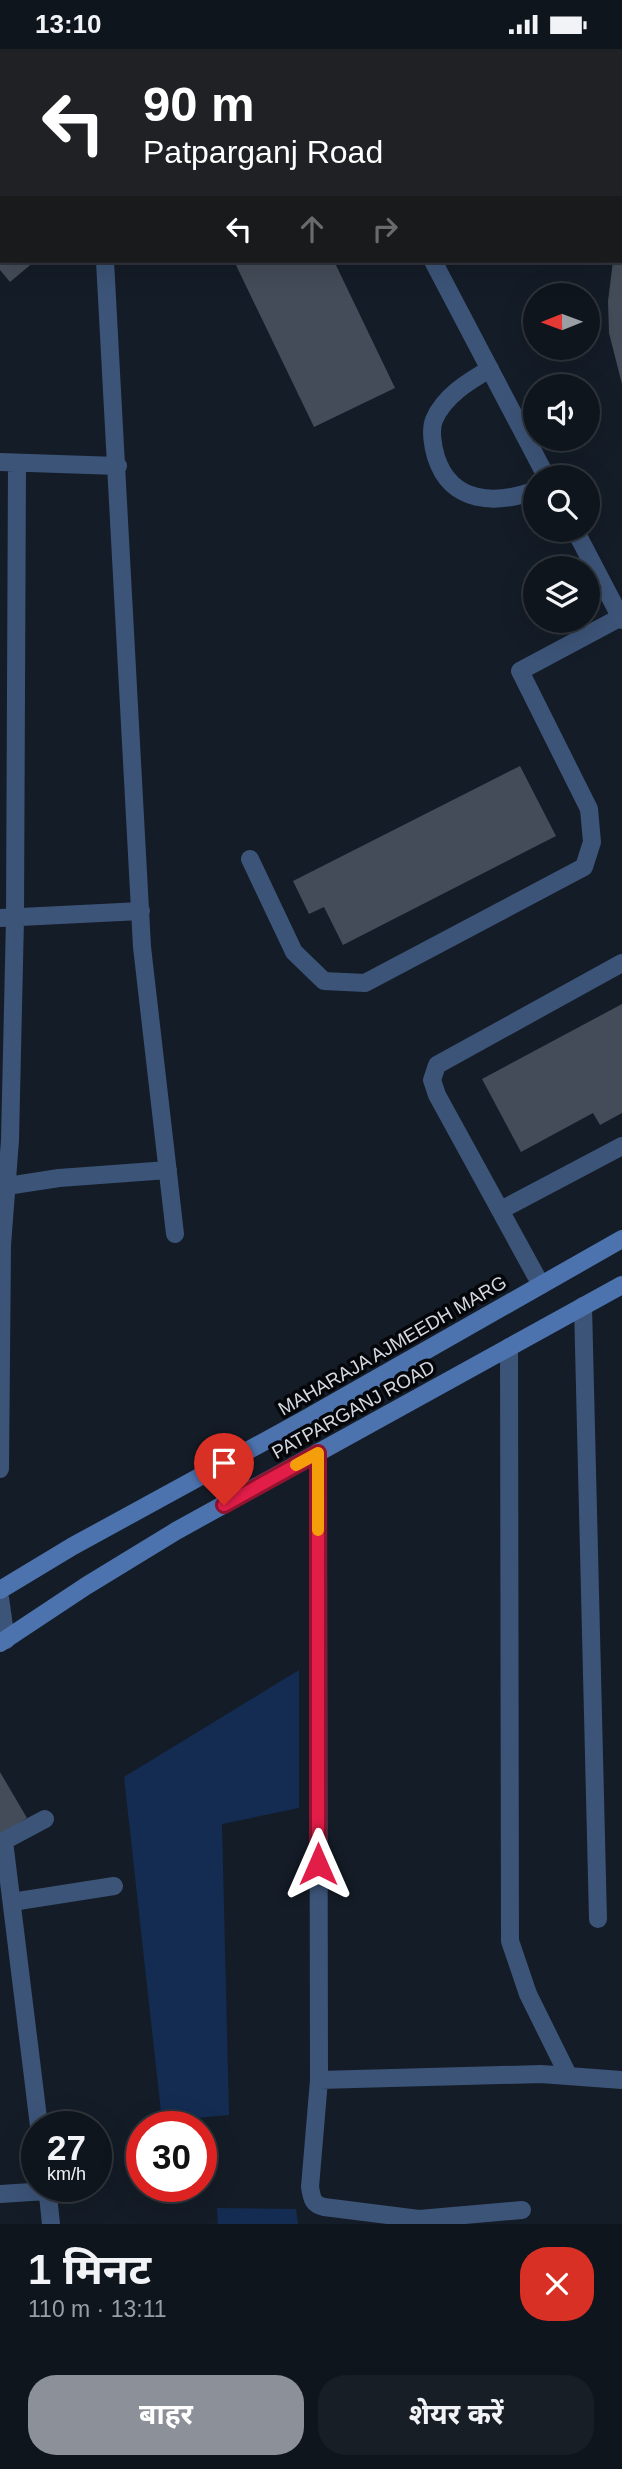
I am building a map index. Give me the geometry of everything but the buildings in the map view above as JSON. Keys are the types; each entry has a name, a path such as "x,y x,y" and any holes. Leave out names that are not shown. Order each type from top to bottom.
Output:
{"main road":[{"name":"MAHARAJA AJMEEDH MARG","path":"0,1590 72,1546 302,1422 622,1239"},
{"name":"PATPARGANJ ROAD","path":"3,1641 86,1585 177,1531 622,1285"}],"street":[{"path":"105,263 142,947 175,1234"},
{"path":"434,263 540,465"},
{"path":"490,369 467,382 447,400 433,421 433,448 441,473 466,495 495,500 523,493"},
{"path":"0,1469 9,463 118,466"},
{"path":"250,859 294,951 324,981 365,983 584,867 592,842 589,809 520,671 621,619 581,542"},
{"path":"7,919 141,911"},
{"path":"541,1285 437,1095 432,1080 437,1065 622,963"},
{"path":"501,1210 622,1146"},
{"path":"3,1187 59,1178 168,1170"},
{"path":"583,1306 598,1919"},
{"path":"509,1347 510,1941 527,1994 568,2075"},
{"path":"318,1453 318,2080 310,2187 312,2200 317,2205 419,2219 522,2210"},
{"path":"0,1598 3,1641"},
{"path":"37,2111 12,1902 2,1842 46,1819"},
{"path":"12,1902 114,1886"},
{"path":"318,2080 568,2075 622,2080"},
{"path":"0,2194 21,2191"},
{"path":"49,2202 51,2224"}],"shaded area":[{"path":"299,1670 299,1808 222,1824 229,2115 217,2116 217,2111 161,2111 124,1777"},
{"path":"217,2208 296,2209 298,2224 218,2224"}],"slow traffic":[{"path":"296,1465 318,1453 318,1530"}],"route":[{"path":"224,1505 318,1453 318,1864"}]}
